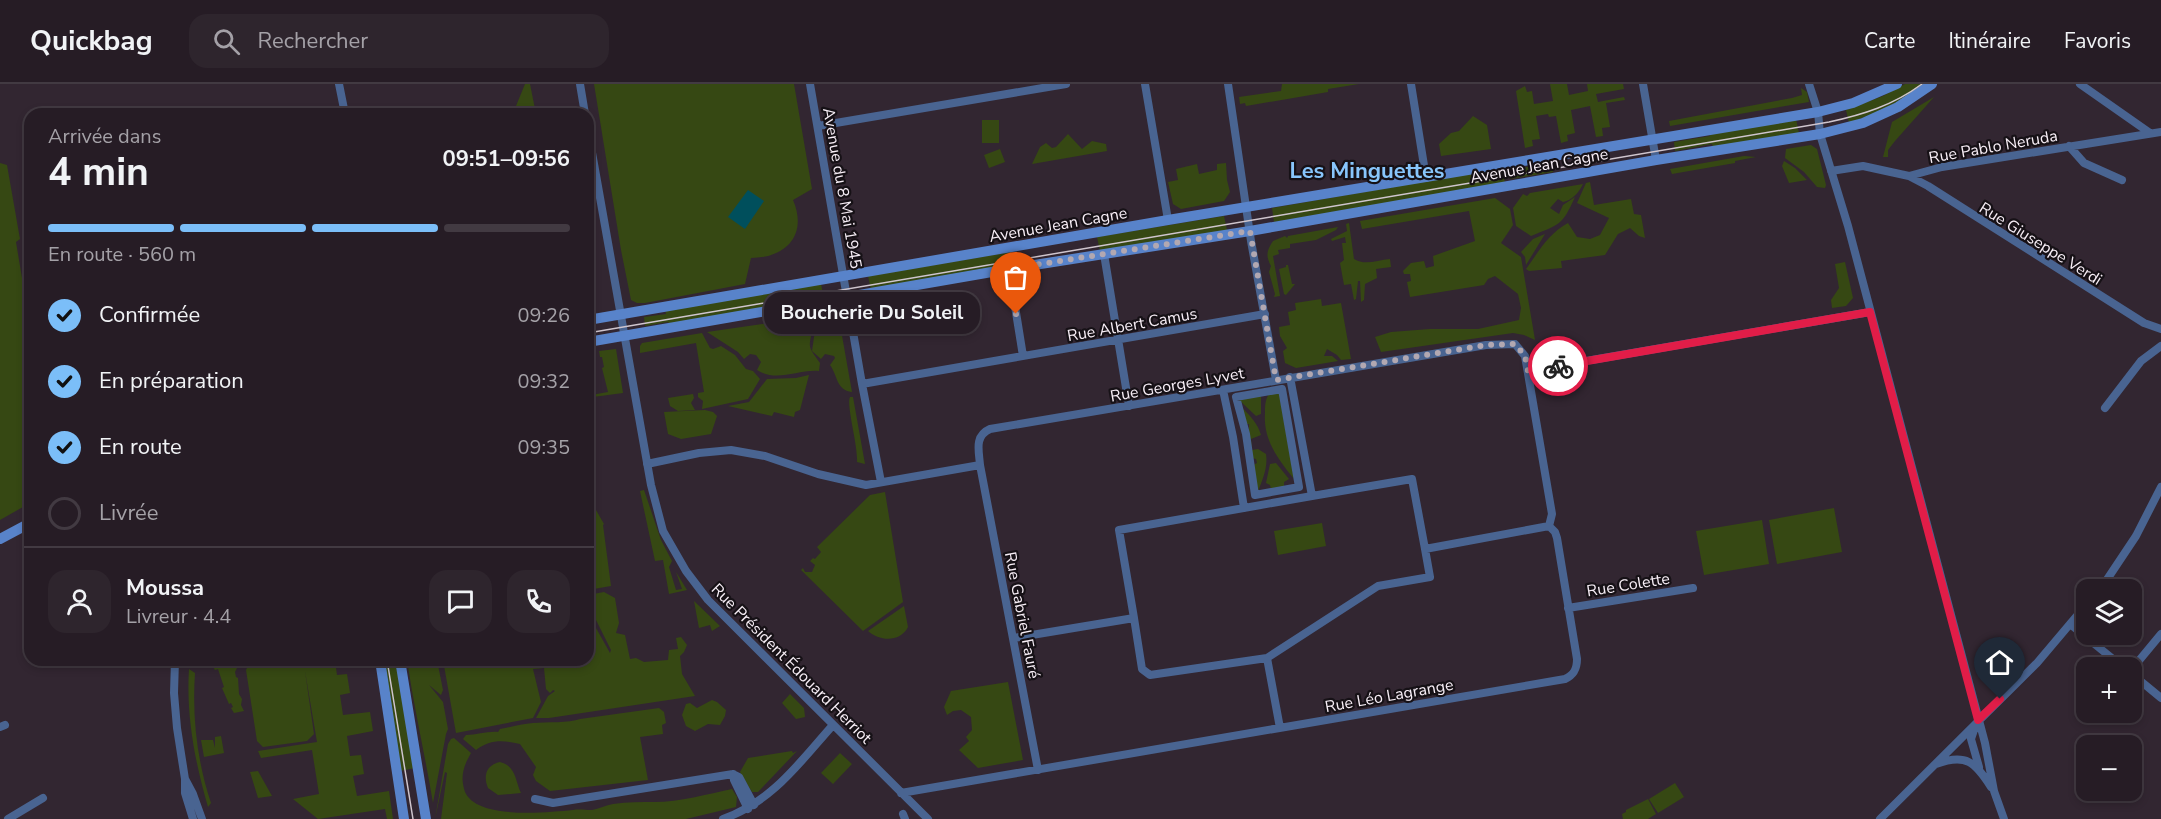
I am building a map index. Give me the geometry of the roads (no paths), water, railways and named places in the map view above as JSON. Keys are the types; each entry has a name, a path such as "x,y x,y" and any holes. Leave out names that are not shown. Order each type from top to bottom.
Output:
{"street":[{"path":"339,84 344,108"},
{"path":"580,84 584,108"},
{"name":"Avenue du 8 Mai 1945","path":"810,84 881,482"},
{"path":"999,84 1000,94"},
{"path":"818,126 1066,84"},
{"path":"1145,84 1168,220"},
{"path":"1228,84 1246,207 1276,380"},
{"path":"1411,84 1426,178"},
{"path":"1643,84 1656,160"},
{"path":"1809,84 1818,112 1820,134 1985,743 1994,791 2004,819"},
{"name":"Avenue Jean Cagne","path":"594,319 1168,220 1818,112 1853,103 1897,84"},
{"name":"Avenue Jean Cagne","path":"594,341 1009,269 1250,231 1656,160 1820,134 1863,123 1898,107 1932,84"},
{"path":"2080,84 2150,133"},
{"name":"Rue Pablo Neruda","path":"1831,171 1863,166 1909,176 1942,167 2161,132"},
{"path":"2069,146 2084,163 2122,180"},
{"name":"Rue Président Édouard Herriot","path":"594,164 647,464 663,531 686,572 708,600 928,819"},
{"name":"Rue Giuseppe Verdi","path":"1909,176 2144,323 2161,329"},
{"path":"1104,254 1129,406"},
{"path":"1009,269 1023,356"},
{"path":"1528,371 1870,312"},
{"name":"Rue Albert Camus","path":"862,384 1264,314"},
{"name":"Rue Georges Lyvet","path":"980,465 979,439 984,432 990,429 1486,345 1515,344 1525,356 1528,371"},
{"path":"2105,408 2141,361 2161,346"},
{"name":"Rue Léo Lagrange","path":"902,793 1565,679 1575,672 1577,666 1557,538 1549,526 1552,514 1528,371"},
{"path":"1290,378 1312,496"},
{"path":"1282,389 1299,487 1255,495 1246,434 1236,397 1282,389"},
{"path":"1223,390 1244,508"},
{"path":"647,464 699,453 731,450 765,456 849,482 866,484 980,465"},
{"name":"Rue Gabriel Fauré","path":"980,465 1038,770"},
{"path":"1412,479 1430,577 1377,586 1267,658 1150,675 1142,669 1119,530 1312,496 1412,479"},
{"path":"2107,579 2136,536 2161,487"},
{"path":"0,539 24,526"},
{"path":"1425,549 1549,526"},
{"name":"Rue Colette","path":"1568,608 1693,588"},
{"path":"1880,819 2037,663 2076,617"},
{"path":"1014,638 1134,618"},
{"path":"2070,624 2110,657"},
{"path":"2142,659 2161,634"},
{"path":"1267,658 1280,728"},
{"path":"176,666 174,693 177,728 185,793 193,819"},
{"path":"381,666 404,819"},
{"path":"401,666 426,819"},
{"path":"2142,681 2161,698"},
{"path":"1978,720 1971,739 1972,748 1979,767 1994,791"},
{"path":"723,819 751,807 776,788 834,725"},
{"path":"1934,765 1950,759 1960,759 1979,767"},
{"path":"534,799 553,802 733,774 734,780 751,807"},
{"path":"185,779 193,794 201,819"},
{"path":"8,819 43,798"}],"water":[{"path":"748,190 764,201 745,229 728,217"}],"tram line":[{"path":"594,332 1829,122 1877,108 1900,98 1922,84"},
{"path":"388,666 413,819"}],"place":[{"name":"Boucherie Du Soleil","path":"1016,314"}],"district":[{"name":"Les Minguettes","path":"1367,170"}]}
